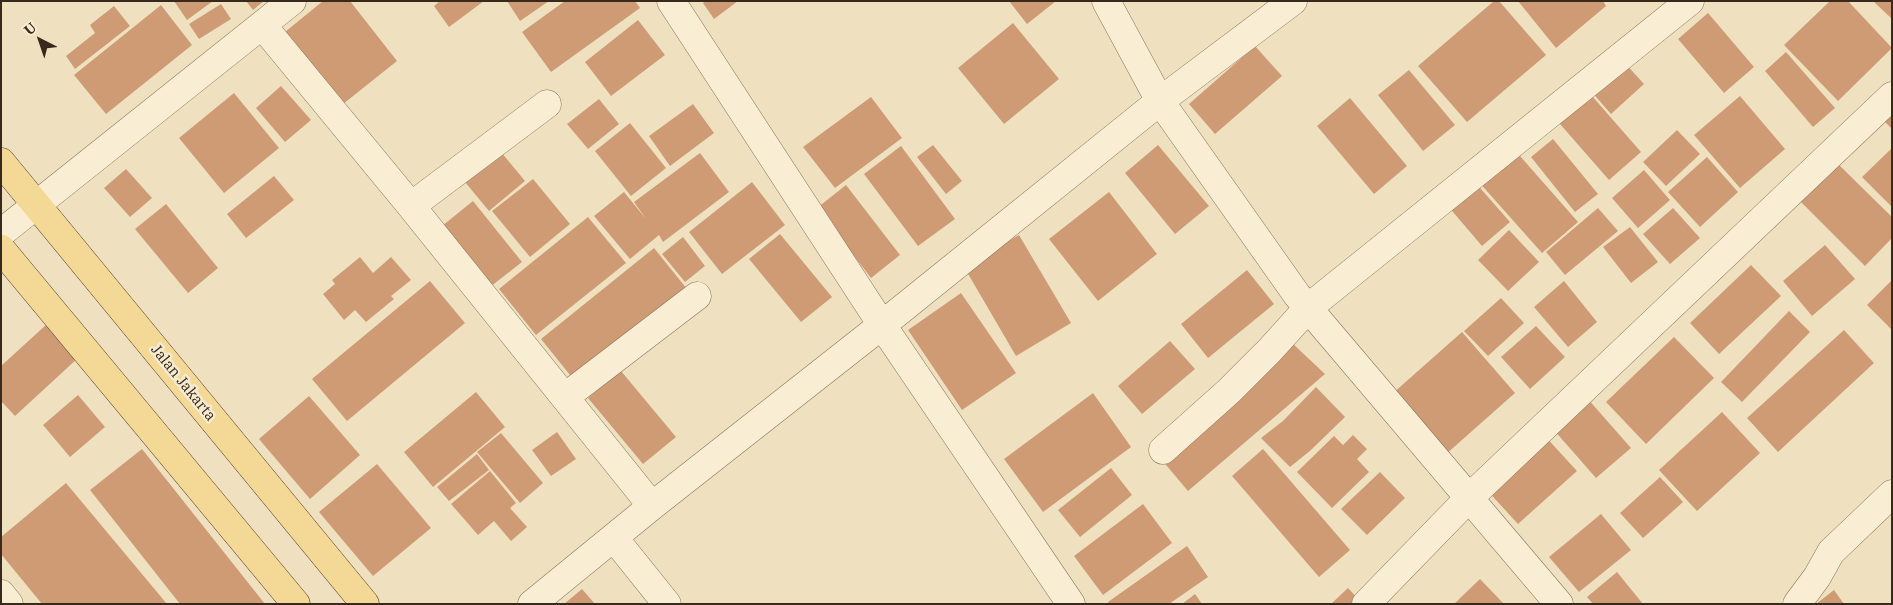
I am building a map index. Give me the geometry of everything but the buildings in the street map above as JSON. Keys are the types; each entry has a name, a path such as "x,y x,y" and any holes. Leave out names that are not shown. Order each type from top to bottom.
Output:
{"main road":[{"name":"Jalan Jakarta","path":"1,162 365,604"},
{"path":"1,249 296,604"}],"street":[{"path":"1,233 292,1"},
{"path":"671,1 882,325 1070,604"},
{"path":"1106,1 1160,102 1291,287 1559,604"},
{"path":"532,604 652,506 1160,102 1293,1"},
{"path":"1163,450 1229,391 1308,308 1690,1"},
{"path":"262,25 412,206 652,506"},
{"path":"1366,604 1469,498 1892,96"},
{"path":"412,206 547,104"},
{"path":"565,397 697,296"},
{"path":"1797,604 1817,578 1831,552 1892,494"},
{"path":"614,538 667,604"},
{"path":"1,594 9,604"}]}
